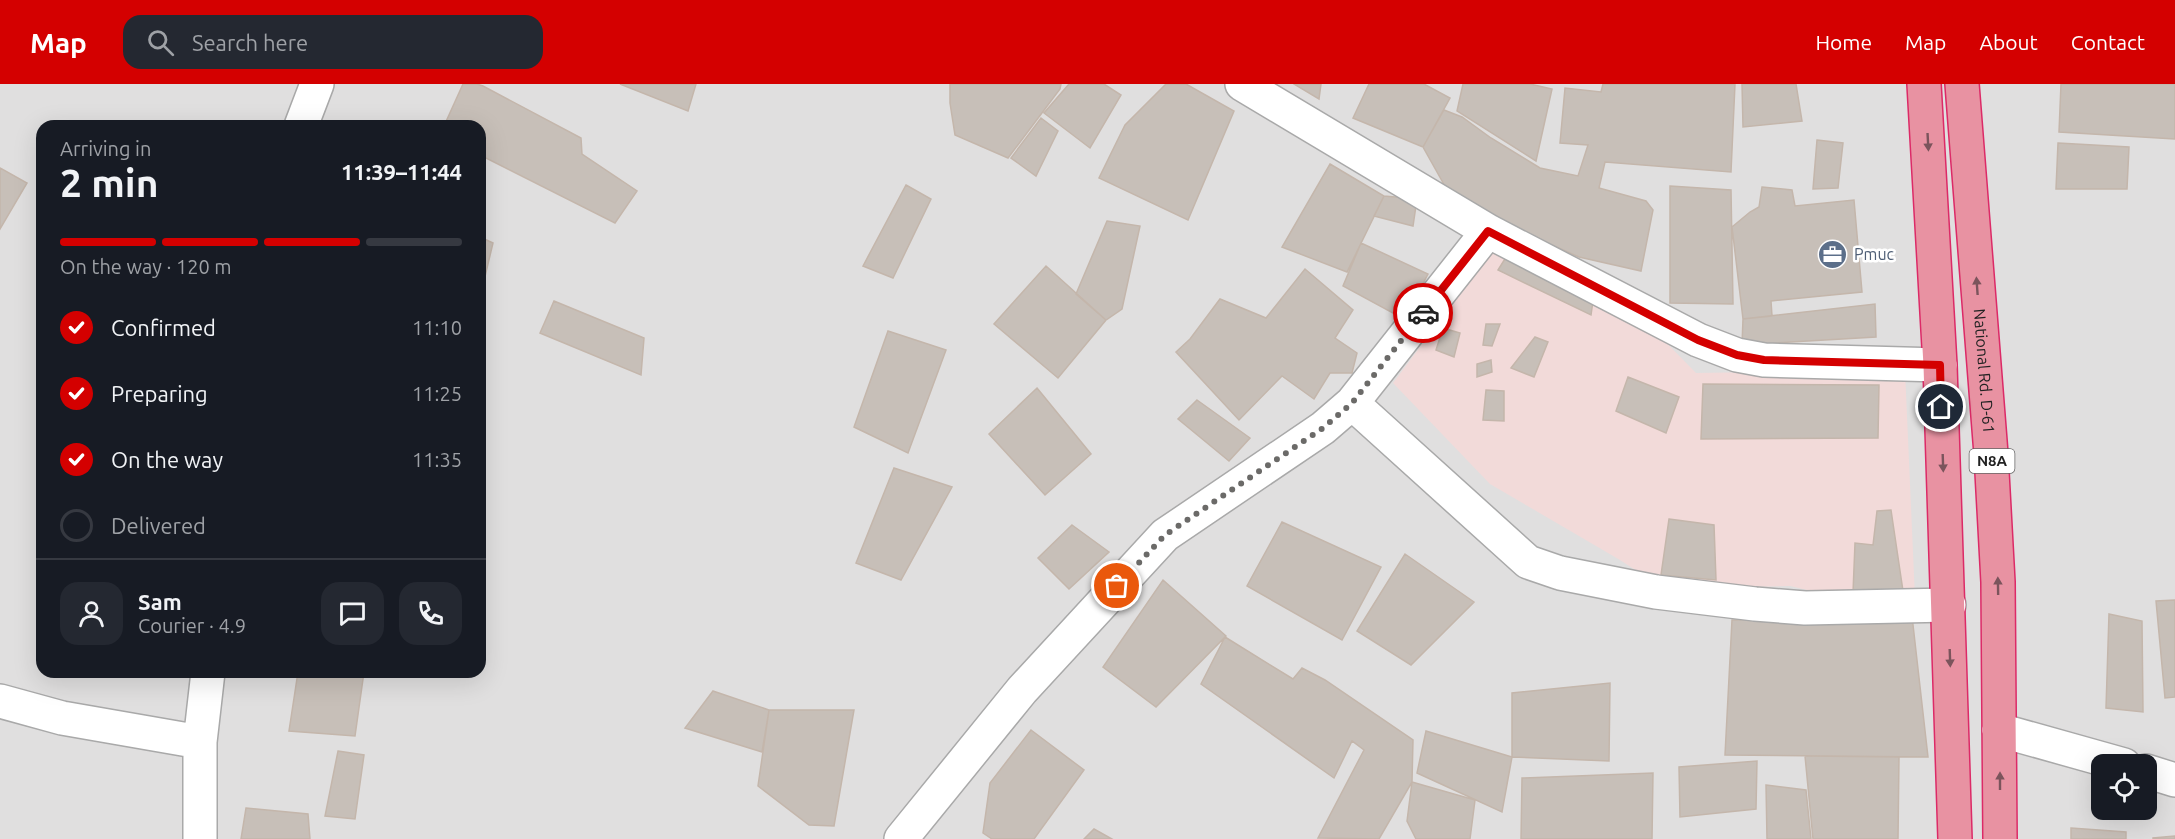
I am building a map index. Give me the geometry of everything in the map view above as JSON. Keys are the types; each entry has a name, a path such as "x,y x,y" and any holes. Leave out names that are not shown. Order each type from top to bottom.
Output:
{"highway":[{"path":"1924,84 1940,365 1955,839"},
{"name":"National Rd. D-61","path":"1962,84 1992,465 1998,582 2000,839"}],"street":[{"path":"303,120 317,84"},
{"path":"1242,84 1488,231 1698,340 1737,355 1764,360 1940,365"},
{"path":"900,839 1022,690 1165,535 1323,428 1352,403 1488,231"},
{"path":"1352,403 1528,562 1560,573 1656,592 1755,604 1805,608 1949,605"},
{"path":"200,839 200,742 207,678"},
{"path":"0,701 62,718 200,742"},
{"path":"2000,730 2091,756"},
{"path":"2157,774 2175,780"}],"shaded area":[{"path":"0,84 2175,84 2175,839 0,839"},
{"path":"1510,245 1601,276 1696,373 1905,370 1915,598 1837,597 1790,586 1665,589 1490,484 1393,383 1490,254"}],"building":[{"path":"463,84 483,86 581,138 582,154 637,191 615,223 486,158 486,120 447,120"},
{"path":"620,84 696,84 688,111"},
{"path":"950,84 1061,84 1060,89 1008,158 955,135 950,103"},
{"path":"1069,84 1104,84 1121,95 1090,148 1044,113"},
{"path":"1166,84 1186,84 1234,111 1188,220 1099,178 1125,125"},
{"path":"1294,84 1321,84 1319,99"},
{"path":"1369,84 1424,84 1450,98 1423,147 1353,118"},
{"path":"1463,84 1530,84 1552,89 1536,161 1457,111"},
{"path":"1603,84 1735,84 1731,172 1605,162 1599,188 1646,201 1653,210 1641,271 1579,257 1525,233 1446,188 1423,147 1444,110 1462,117 1540,168 1578,176 1588,145 1560,143 1565,88 1601,92"},
{"path":"1742,84 1796,84 1802,121 1743,127"},
{"path":"2061,84 2175,84 2175,139 2059,132"},
{"path":"1041,118 1058,131 1036,176 1011,158"},
{"path":"1817,140 1843,143 1838,188 1813,189"},
{"path":"2058,143 2129,147 2127,189 2056,189"},
{"path":"1330,164 1384,196 1347,272 1282,247"},
{"path":"0,168 27,183 0,229"},
{"path":"906,185 931,199 893,278 863,266"},
{"path":"1670,186 1731,190 1733,304 1670,303"},
{"path":"1762,187 1792,190 1795,206 1854,200 1862,292 1771,301 1772,316 1743,319 1732,227 1759,207"},
{"path":"1384,196 1417,199 1413,226 1374,216"},
{"path":"1107,221 1140,226 1122,309 1106,320 1076,294"},
{"path":"486,240 493,243 486,272"},
{"path":"1361,243 1428,274 1404,319 1343,286"},
{"path":"1508,254 1595,287 1591,315 1498,270"},
{"path":"1046,266 1106,320 1058,378 994,324"},
{"path":"1305,269 1353,310 1335,338 1357,353 1352,373 1330,373 1314,399 1282,376 1239,420 1176,352 1190,339 1220,299 1266,318"},
{"path":"554,301 644,338 641,375 540,333"},
{"path":"1875,304 1876,337 1742,345 1743,319"},
{"path":"1486,324 1500,324 1492,346 1483,345"},
{"path":"1443,328 1460,333 1454,357 1436,350"},
{"path":"888,331 946,350 908,453 854,427"},
{"path":"1535,337 1548,342 1534,377 1511,368"},
{"path":"1491,360 1492,372 1477,377 1477,364"},
{"path":"1628,377 1679,397 1666,433 1616,411"},
{"path":"1703,384 1879,385 1878,438 1701,439"},
{"path":"1037,388 1091,454 1045,495 989,434"},
{"path":"1486,390 1504,391 1504,421 1483,420"},
{"path":"1197,400 1250,438 1229,461 1178,419"},
{"path":"894,468 952,487 901,580 856,563"},
{"path":"1891,510 1903,591 1853,593 1855,543 1873,545 1877,511"},
{"path":"1669,519 1714,525 1716,580 1661,575"},
{"path":"1282,522 1381,567 1342,640 1247,586"},
{"path":"1072,525 1109,552 1069,589 1038,558"},
{"path":"1405,554 1474,602 1411,665 1357,631"},
{"path":"1163,580 1226,636 1156,707 1103,667"},
{"path":"2175,600 2175,697 2165,698 2156,601"},
{"path":"2109,614 2142,621 2143,712 2106,708"},
{"path":"1912,616 1928,757 1725,755 1732,620"},
{"path":"1225,637 1293,679 1302,668 1325,680 1413,740 1412,782 1379,839 1318,838 1364,750 1352,741 1334,778 1201,684"},
{"path":"297,678 363,678 355,736 289,731"},
{"path":"1610,683 1609,761 1512,757 1512,693"},
{"path":"713,691 769,710 762,752 685,728"},
{"path":"769,710 854,710 834,826 809,825 758,786"},
{"path":"1031,730 1084,770 1034,839 992,839 983,833 990,783"},
{"path":"1426,731 1512,757 1502,812 1417,773"},
{"path":"338,751 364,755 355,819 325,816"},
{"path":"1805,756 1899,757 1898,839 1813,839"},
{"path":"1757,761 1756,809 1680,817 1679,767"},
{"path":"1653,773 1652,839 1521,839 1522,778"},
{"path":"1412,782 1475,800 1470,839 1416,839 1407,821"},
{"path":"1766,785 1806,790 1811,839 1767,839"},
{"path":"246,808 308,814 310,839 241,839"},
{"path":"2071,828 2126,832 2126,839 2071,839"},
{"path":"1094,829 1112,839 1084,839"},
{"path":"2175,836 2175,839 2153,839 2153,838"}],"way so far":[{"path":"1117,586 1165,535 1323,428 1352,403 1423,313"}],"place":[{"name":"Pmuc","path":"1833,254"}],"route":[{"path":"1423,313 1488,231 1698,340 1737,355 1764,360 1940,365 1941,407"}]}
